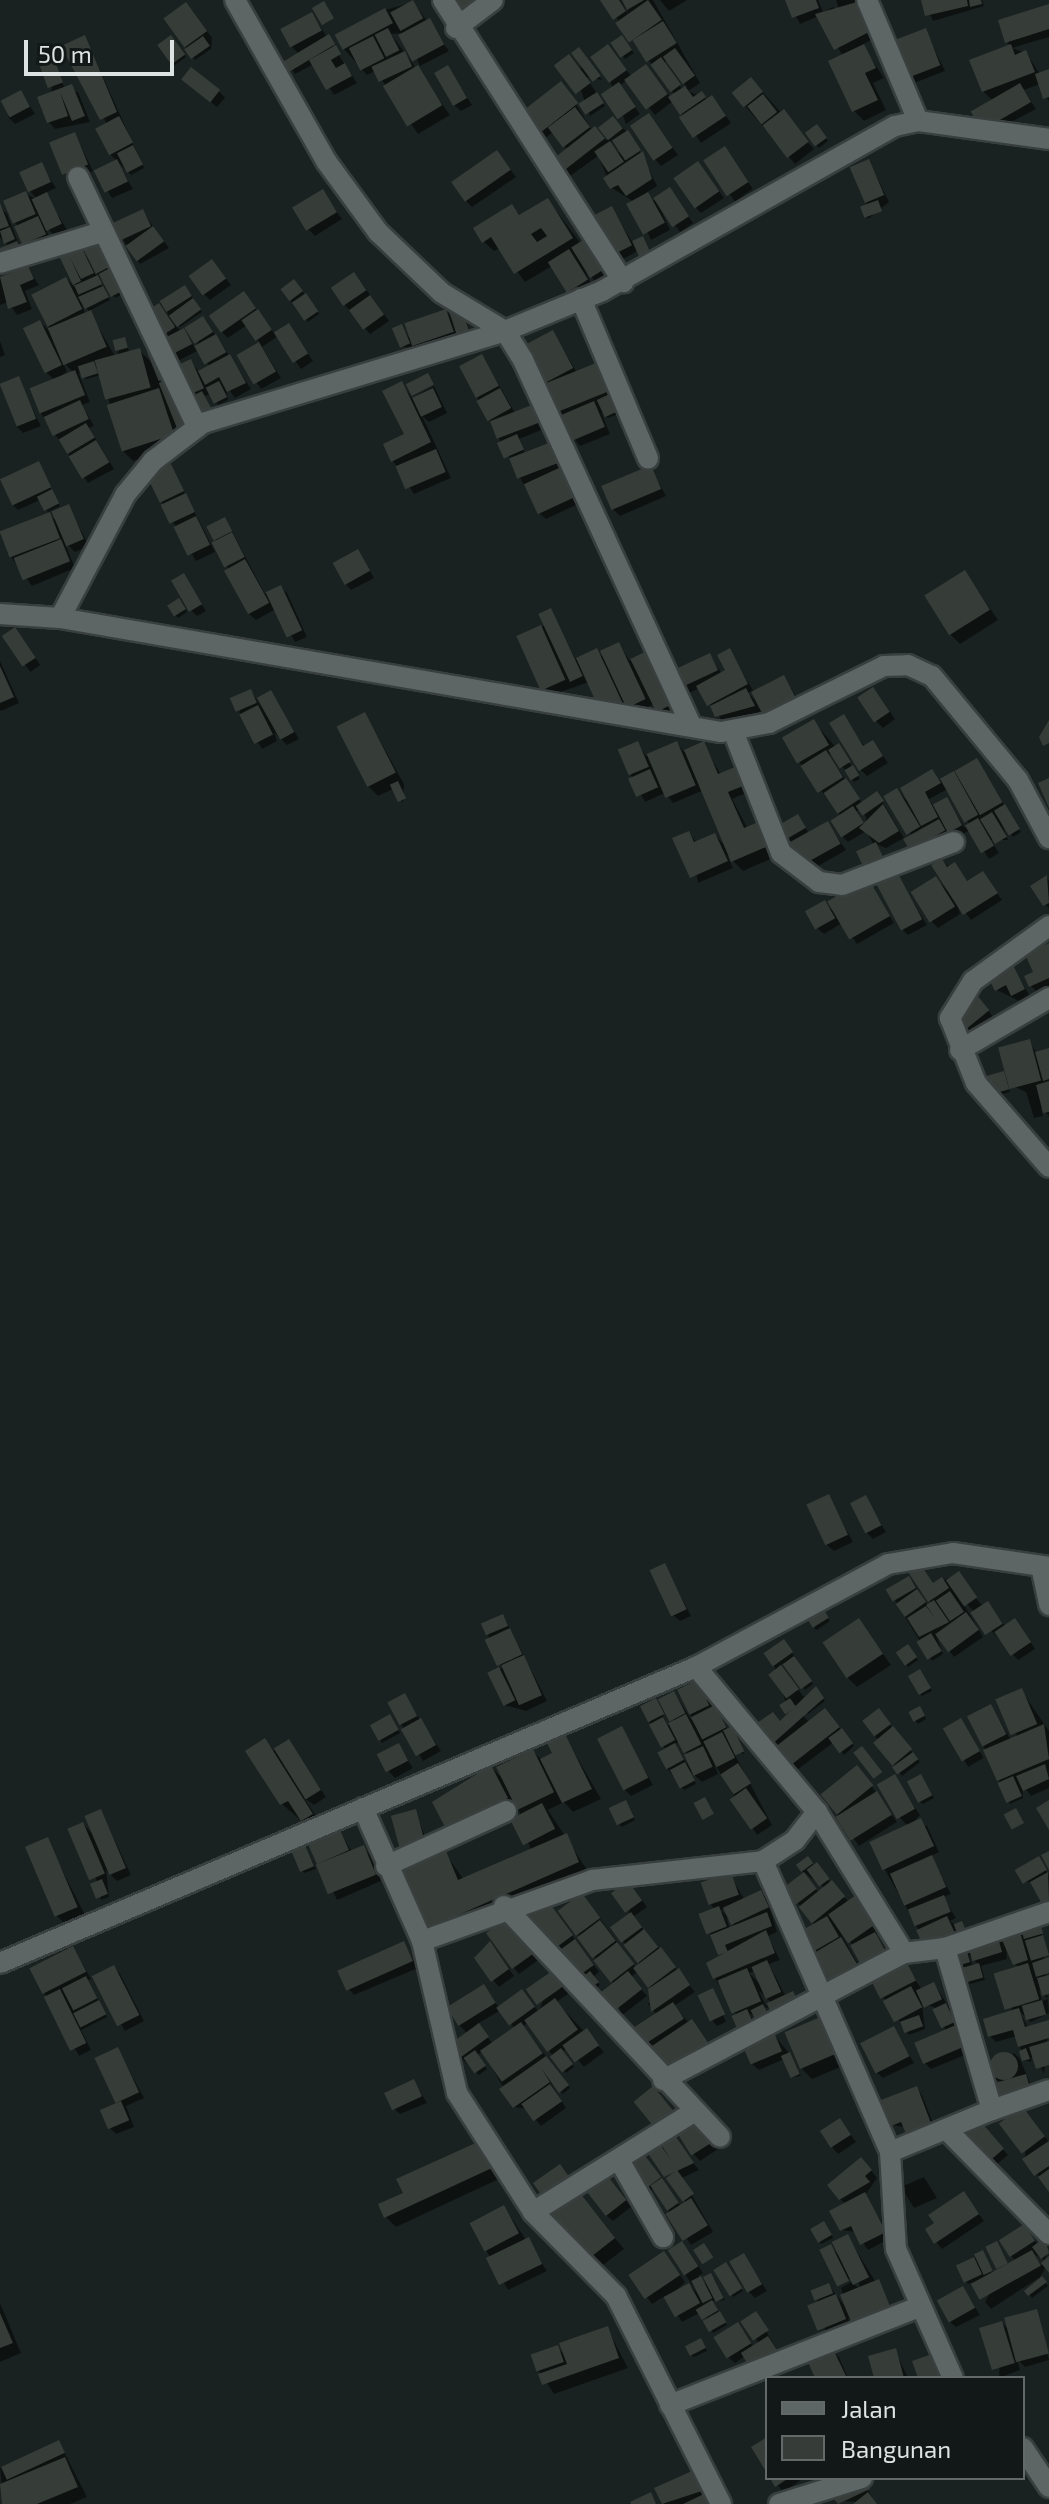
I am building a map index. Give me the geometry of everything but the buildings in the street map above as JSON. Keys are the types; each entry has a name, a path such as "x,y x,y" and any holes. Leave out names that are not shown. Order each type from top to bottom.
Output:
{"street":[{"path":"235,0 326,161 378,232 442,293 505,331 541,392 691,725"},
{"path":"443,0 456,28 623,282"},
{"path":"456,28 493,0"},
{"path":"867,0 918,121"},
{"path":"60,618 125,495 197,427 288,392 505,331 623,282 845,148 918,121 1049,139"},
{"path":"78,177 99,233 197,427"},
{"path":"0,263 99,233"},
{"path":"581,299 648,458"},
{"path":"0,614 60,618 733,731 769,723 884,666 919,668 1018,780 1049,838"},
{"path":"733,731 779,848 796,871 842,885 954,842"},
{"path":"1049,926 983,971 952,1005 960,1050 991,1104 1049,1167"},
{"path":"960,1050 1049,998"},
{"path":"0,1963 696,1667 902,1559 953,1553 1045,1567 1049,1605"},
{"path":"696,1667 817,1812 904,1953"},
{"path":"363,1808 386,1866 422,1941 457,2093 533,2212 616,2296 721,2504"},
{"path":"386,1866 506,1811"},
{"path":"422,1941 504,1906 638,1872 763,1861 795,1840 817,1812"},
{"path":"763,1861 890,2152 896,2249 952,2376"},
{"path":"504,1906 663,2080 720,2137"},
{"path":"663,2080 823,2001 904,1953 945,1948 1049,1912"},
{"path":"945,1948 992,2110"},
{"path":"890,2152 1049,2090"},
{"path":"533,2212 695,2111"},
{"path":"946,2129 1049,2234"},
{"path":"619,2160 663,2237"},
{"path":"670,2405 919,2307"},
{"path":"1025,2451 1049,2487"},
{"path":"779,2504 827,2498 858,2480"}]}
